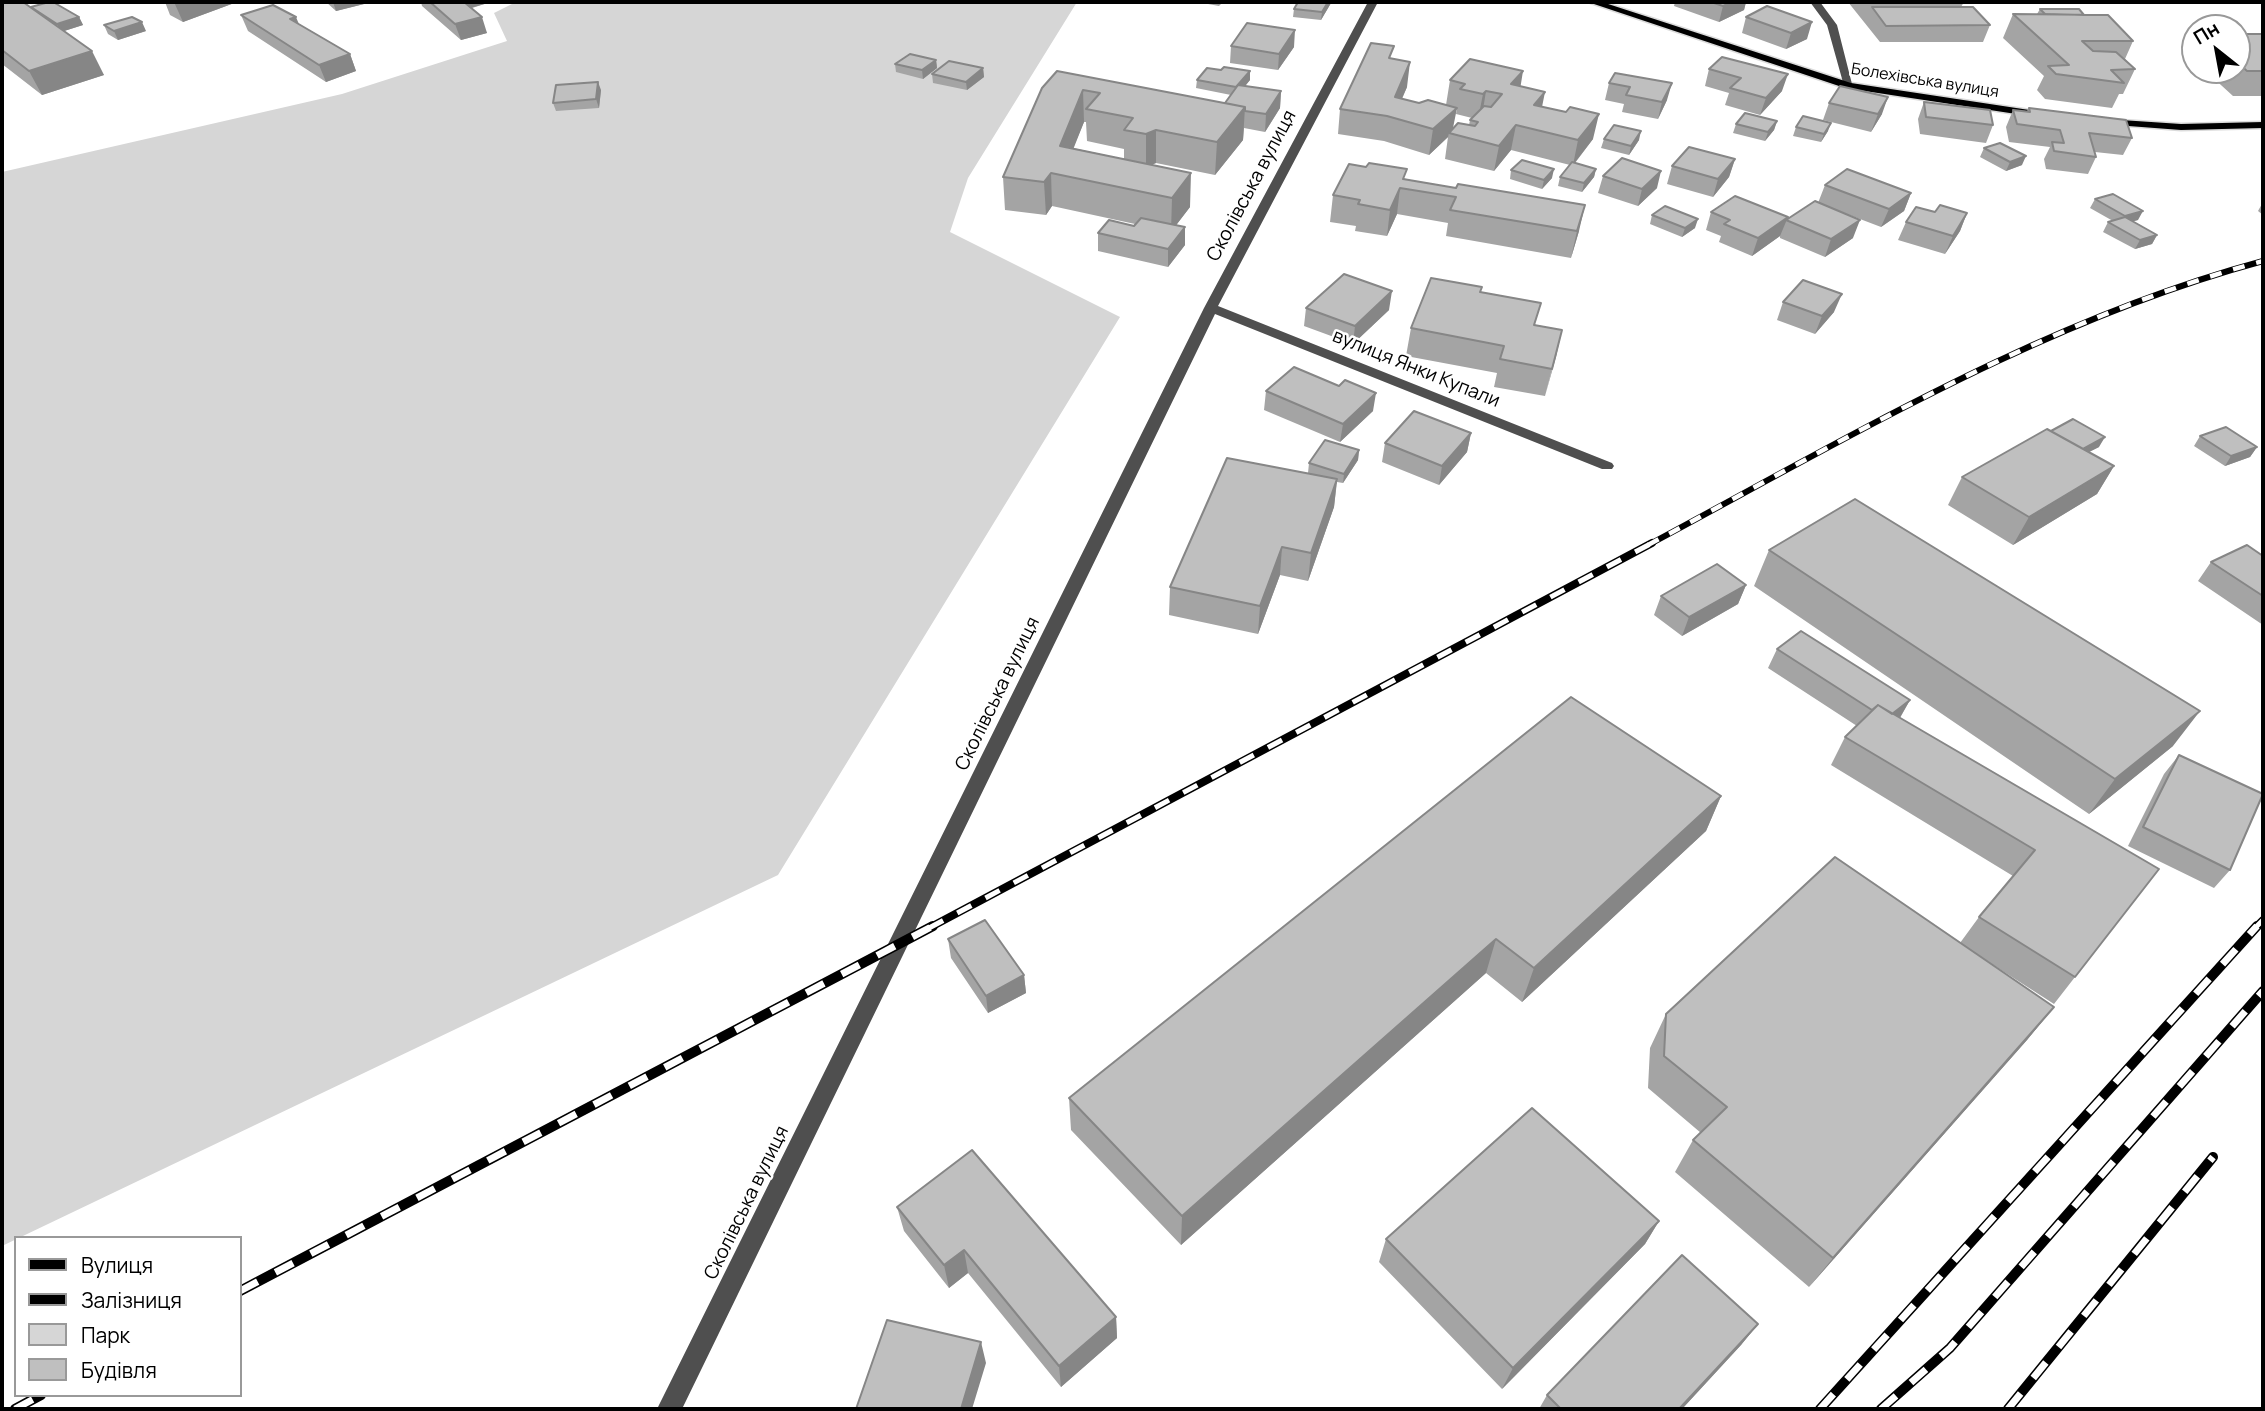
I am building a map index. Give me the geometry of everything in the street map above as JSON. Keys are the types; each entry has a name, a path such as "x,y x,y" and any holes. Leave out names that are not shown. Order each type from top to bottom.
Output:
{"main road":[{"name":"Болехівська вулиця","path":"1593,2 1849,86 1947,103 2055,116"},
{"path":"2094,120 2180,127 2261,126"}],"street":[{"name":"Сколівська вулиця","path":"669,1409 1211,308 1373,2"},
{"path":"1815,2 1832,25 1849,86"},
{"name":"вулиця Янки Купали","path":"1211,308 1607,466"}],"green space":[{"path":"516,2 1077,2 968,178 950,232 1120,317 778,875 23,1236 14,1236 14,1240 2,1246 2,172 342,94 507,41 494,13"}],"building":[{"path":"2,2 23,2 92,51 29,71 2,50"},
{"path":"49,2 79,17 57,24 31,7"},
{"path":"430,2 464,2 482,17 455,24"},
{"path":"1298,2 1328,2 1322,12 1294,9"},
{"path":"1711,2 1732,2 1723,6"},
{"path":"273,5 296,17 290,19 350,54 319,65 241,15"},
{"path":"1767,6 1812,22 1791,33 1746,17"},
{"path":"1872,7 1973,7 1990,25 1886,26"},
{"path":"2040,9 2079,9 2084,15 2045,14"},
{"path":"2013,14 2108,15 2133,41 2082,41 2093,51 2116,52 2135,69 2111,70 2124,83 2056,74 2048,66 2069,65"},
{"path":"132,17 142,22 114,31 104,25"},
{"path":"1247,23 1295,30 1279,54 1231,46"},
{"path":"2251,34 2263,34 2263,71 2251,71"},
{"path":"1371,43 1394,46 1389,58 1410,62 1395,97 1419,103 1428,100 1457,108 1433,129 1387,116 1340,109"},
{"path":"910,54 936,60 922,70 895,64"},
{"path":"1722,57 1788,74 1766,98 1730,88 1741,78 1709,69"},
{"path":"1470,59 1523,71 1511,84 1545,92 1534,105 1566,112 1570,107 1599,114 1578,140 1516,125 1499,146 1449,133 1458,123 1475,126 1478,122 1470,120 1484,106 1491,107 1502,94 1486,91 1483,94 1460,89 1465,84 1450,80"},
{"path":"949,61 983,68 966,82 932,74"},
{"path":"1224,67 1250,71 1236,87 1197,80 1207,68 1221,70"},
{"path":"1057,71 1245,107 1217,142 1156,130 1146,134 1124,130 1133,118 1086,109 1100,93 1083,90 1060,146 1191,173 1172,198 1051,173 1044,182 1003,177 1042,88"},
{"path":"1615,73 1672,83 1662,102 1626,95 1630,87 1609,83"},
{"path":"598,82 596,99 553,103 556,85"},
{"path":"1238,85 1281,91 1266,114 1245,111 1245,107 1225,103"},
{"path":"1840,86 1888,97 1878,114 1829,103"},
{"path":"1924,102 1990,110 1993,125 1926,117"},
{"path":"2029,108 2126,120 2132,138 2089,133 2096,157 2054,151 2052,142 2064,143 2060,130 2017,124 2013,110 2030,112"},
{"path":"1745,113 1777,121 1768,132 1736,124"},
{"path":"1803,116 1831,123 1824,134 1796,127"},
{"path":"1614,125 1641,131 1631,146 1604,139"},
{"path":"2000,143 2026,156 2010,162 1984,148"},
{"path":"1689,147 1735,159 1718,179 1672,166"},
{"path":"1622,158 1661,171 1642,189 1603,176"},
{"path":"1522,160 1554,169 1544,180 1511,170"},
{"path":"1572,162 1596,169 1584,183 1560,177"},
{"path":"1369,163 1407,169 1403,179 1456,188 1458,184 1585,205 1577,231 1450,210 1456,197 1400,188 1390,210 1358,204 1360,200 1333,195 1349,164 1366,167"},
{"path":"1847,169 1911,193 1889,209 1825,185"},
{"path":"2113,194 2143,211 2125,216 2095,199"},
{"path":"1735,196 1788,217 1758,238 1724,224 1730,220 1711,212"},
{"path":"1815,201 1860,220 1831,239 1786,220"},
{"path":"1940,205 1967,213 1953,236 1906,222 1916,207 1935,212"},
{"path":"1665,206 1698,219 1685,228 1652,215"},
{"path":"2125,217 2157,235 2140,240 2108,222"},
{"path":"1141,218 1185,227 1168,249 1098,233 1109,220 1134,226"},
{"path":"1344,274 1392,291 1355,326 1306,308"},
{"path":"1431,278 1482,287 1480,292 1541,303 1534,325 1562,330 1552,369 1500,359 1504,346 1411,328"},
{"path":"1803,280 1842,294 1822,316 1783,302"},
{"path":"1294,367 1339,386 1345,380 1376,393 1343,424 1266,391"},
{"path":"1414,411 1471,433 1442,466 1385,443"},
{"path":"2073,419 2105,437 2083,449 2051,431"},
{"path":"2226,427 2257,447 2231,456 2200,436"},
{"path":"2047,429 2114,466 2029,517 1962,477"},
{"path":"1325,440 1359,450 1344,474 1309,463"},
{"path":"1227,458 1337,479 1311,553 1282,547 1260,606 1170,587"},
{"path":"1855,499 2200,711 2115,779 1769,550"},
{"path":"2247,545 2263,556 2263,596 2211,562"},
{"path":"1717,564 1746,585 1689,617 1661,596"},
{"path":"1801,631 1910,700 1892,714 1878,705 1872,710 1777,649"},
{"path":"1571,697 1721,796 1534,968 1496,939 1182,1216 1069,1098"},
{"path":"1878,705 2159,869 2075,977 1979,917 2035,850 1845,737"},
{"path":"2179,755 2263,794 2230,870 2143,827"},
{"path":"1835,857 2054,1007 1833,1258 1693,1140 1727,1107 1664,1056 1666,1014"},
{"path":"985,920 1024,975 986,996 948,939"},
{"path":"1532,1108 1659,1221 1513,1368 1386,1239"},
{"path":"972,1150 1116,1317 1059,1366 964,1250 944,1265 897,1207"},
{"path":"1682,1255 1758,1324 1679,1409 1561,1409 1547,1395"},
{"path":"887,1320 981,1342 961,1409 856,1409"}],"railway":[{"path":"1648,545 1948,385 2025,349 2103,315 2182,286 2263,261"},
{"path":"929,928 1652,543"},
{"path":"2257,926 2263,920"},
{"path":"242,1290 933,926"},
{"path":"1820,1409 2257,926"},
{"path":"1881,1409 1950,1348 2263,991"},
{"path":"2008,1409 2213,1157"},
{"path":"15,1409 37,1397"}]}
